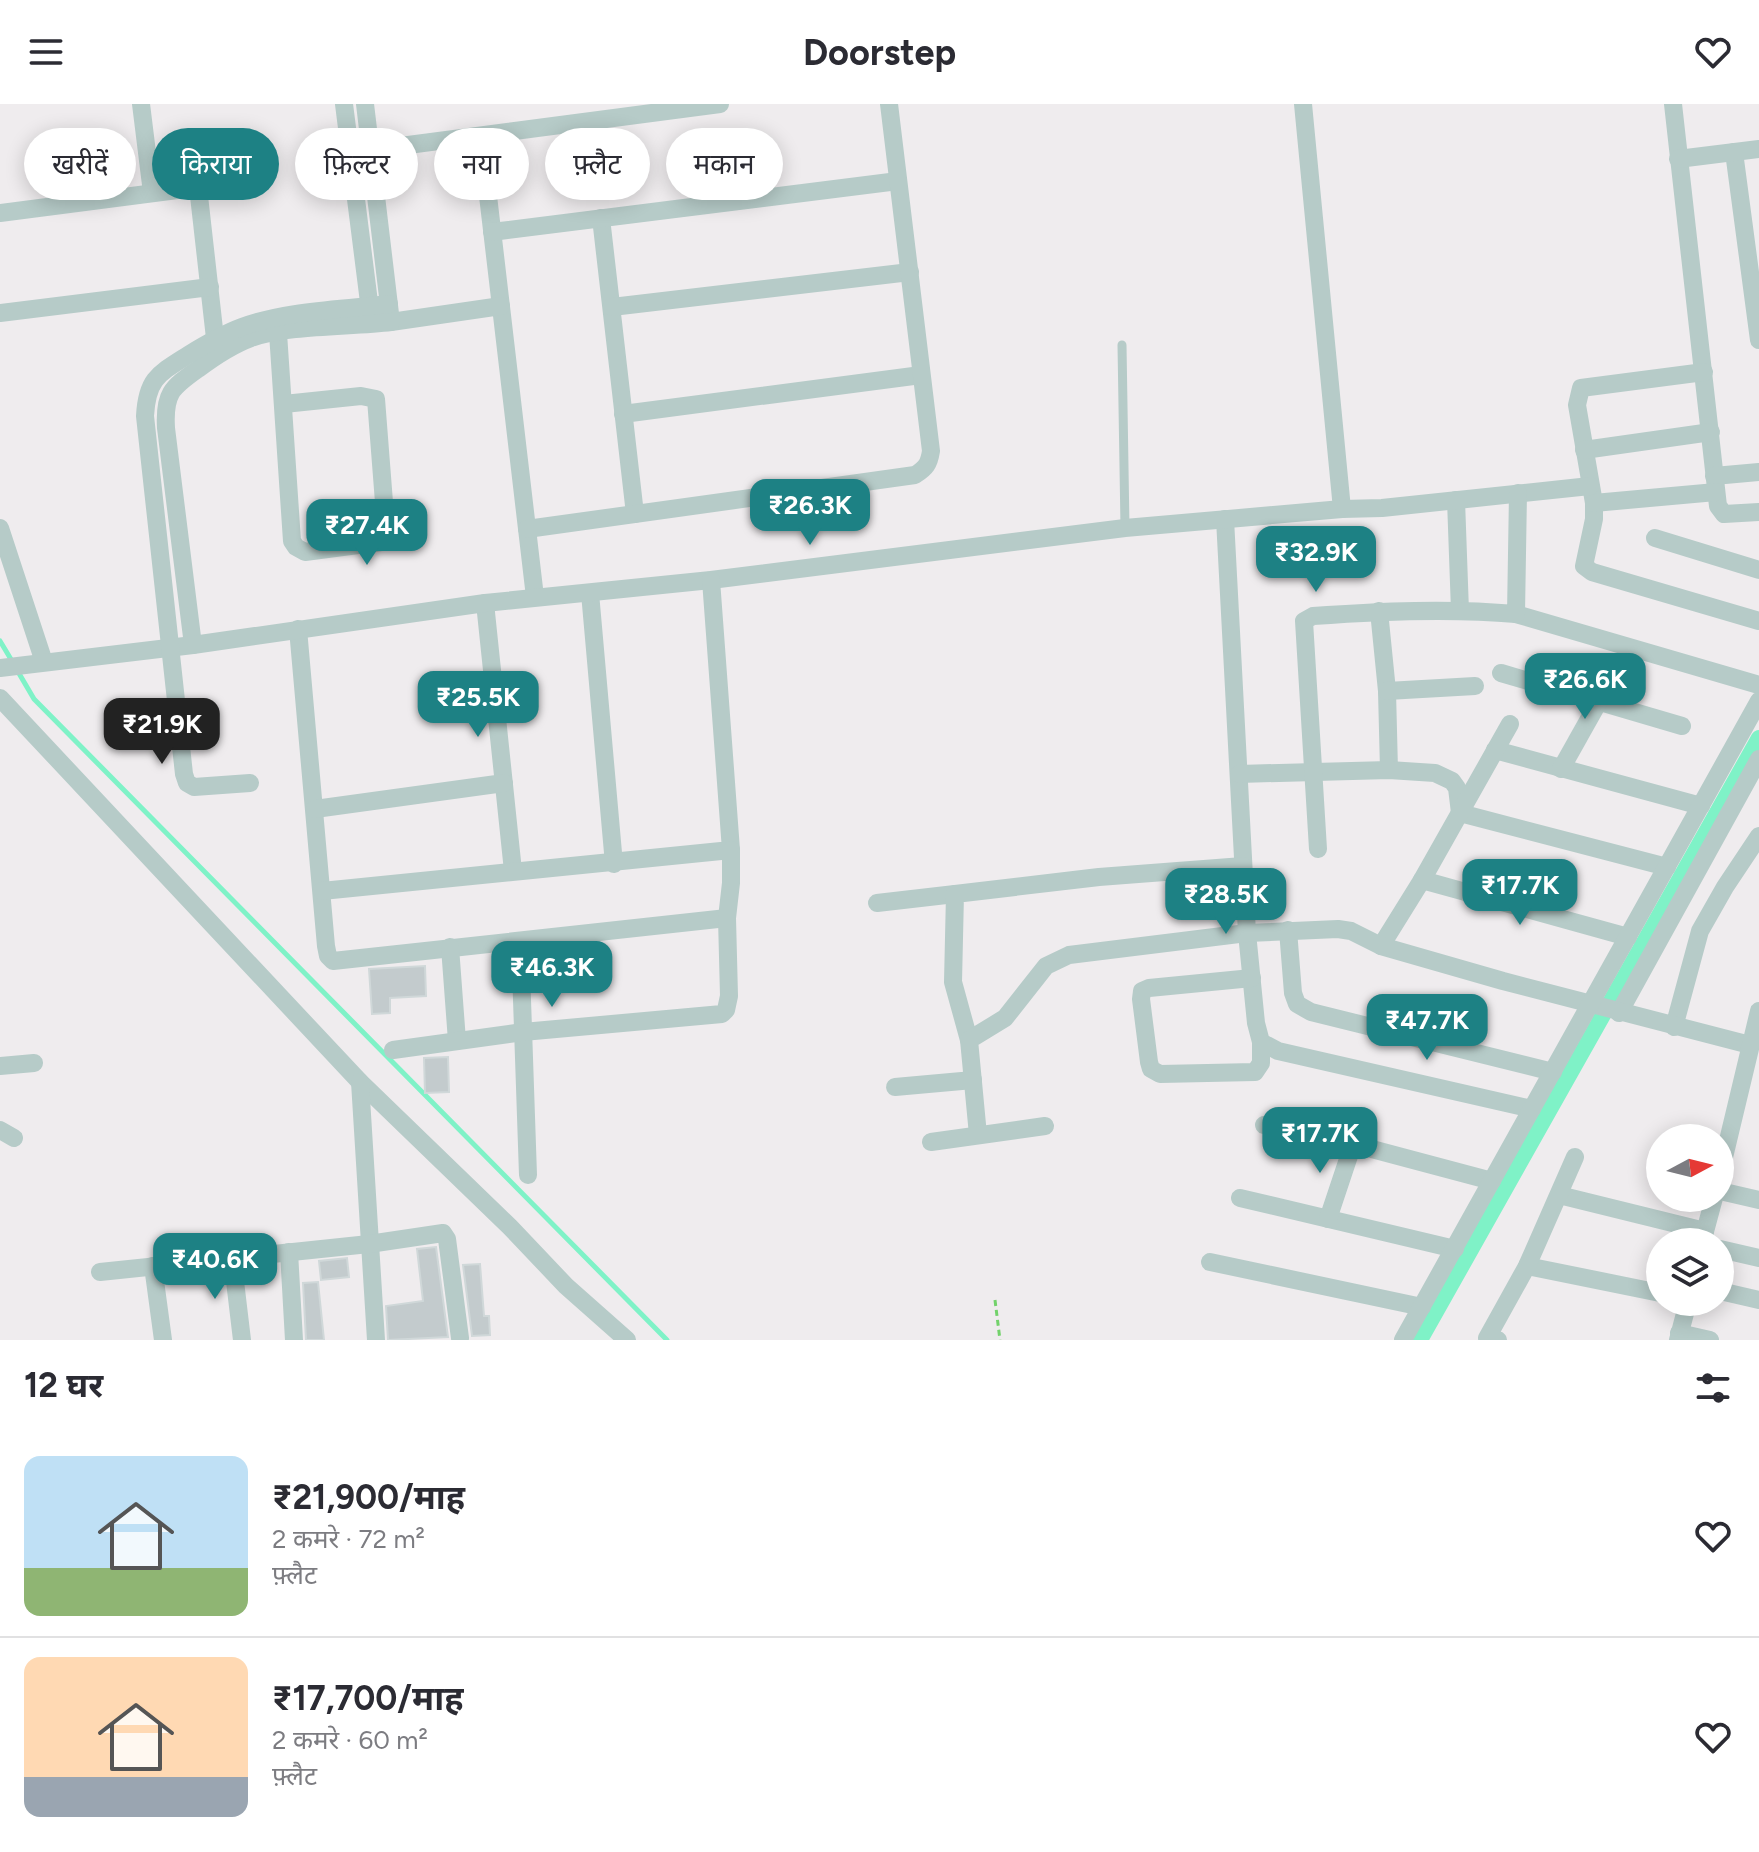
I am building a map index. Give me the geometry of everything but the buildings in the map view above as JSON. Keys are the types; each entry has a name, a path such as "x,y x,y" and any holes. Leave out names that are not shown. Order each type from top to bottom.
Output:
{"street":[{"path":"0,213 152,193 141,104"},
{"path":"344,104 370,316"},
{"path":"365,104 368,128"},
{"path":"529,130 720,104"},
{"path":"527,529 915,475 930,462 889,104"},
{"path":"1303,104 1342,509"},
{"path":"1673,104 1718,506 1724,514 1759,512"},
{"path":"1678,159 1759,149"},
{"path":"1734,152 1754,256 1759,340"},
{"path":"492,232 898,181"},
{"path":"200,200 216,347"},
{"path":"376,200 390,313"},
{"path":"488,200 535,597"},
{"path":"601,218 635,514"},
{"path":"612,307 910,272"},
{"path":"0,313 210,287"},
{"path":"250,783 194,787 187,783 184,774 145,416 146,395 152,382 163,371 216,347 251,338 390,313 501,306"},
{"path":"193,645 165,411 169,393 216,347 243,326 279,317 370,316"},
{"path":"278,333 292,541 305,552 381,542 386,528 376,399 361,396 284,404"},
{"path":"1704,372 1581,388 1577,405 1594,519 1583,559 1587,570 1759,621"},
{"path":"623,414 921,375"},
{"path":"1584,450 1711,432"},
{"path":"0,668 193,645 485,603 711,580 1125,528 1382,508 1518,493 1592,494 1715,484 1759,472"},
{"path":"1516,614 1518,493"},
{"path":"1456,500 1460,611"},
{"path":"1225,519 1247,933 1252,978 1257,1032 1261,1042 1261,1063 1255,1072 1160,1074 1151,1069 1142,991 1252,978"},
{"path":"0,528 40,662"},
{"path":"1655,538 1759,570"},
{"path":"393,1050 523,1032 722,1014 726,1010 729,996 727,918 731,850 711,580"},
{"path":"590,593 614,864"},
{"path":"485,603 513,871"},
{"path":"1318,849 1304,621 1313,616 1379,611 1516,614 1759,685"},
{"path":"1379,611 1387,691 1389,770"},
{"path":"298,629 326,946 328,956 333,961 727,918"},
{"path":"1501,673 1682,726"},
{"path":"1387,691 1475,686"},
{"path":"0,698 360,1082 510,1227 566,1286 626,1340"},
{"path":"1604,1008 1628,937 1759,701"},
{"path":"1561,769 1598,703"},
{"path":"1381,946 1510,724"},
{"path":"1495,750 1701,806"},
{"path":"1403,1340 1553,1072 1604,1008 1759,759"},
{"path":"1239,774 1389,770 1443,776 1457,788 1460,813"},
{"path":"315,809 504,783"},
{"path":"1460,813 1667,867"},
{"path":"1674,1027 1700,931 1759,836"},
{"path":"322,891 731,850"},
{"path":"877,903 1099,877 1243,866"},
{"path":"1422,880 1628,937"},
{"path":"955,894 953,982 969,1040 978,1135"},
{"path":"969,1040 1005,1018 1038,973 1059,959 1111,948 1247,933 1338,929 1351,931 1381,946 1674,1027 1752,1054"},
{"path":"1288,930 1293,993 1297,1004 1311,1012 1553,1072"},
{"path":"520,941 528,1175"},
{"path":"450,947 457,1041"},
{"path":"1733,1124 1752,1054 1759,1011"},
{"path":"1261,1042 1278,1051 1532,1109"},
{"path":"0,1066 34,1063"},
{"path":"895,1087 973,1080"},
{"path":"360,1082 376,1340"},
{"path":"1264,1125 1353,1144 1492,1181"},
{"path":"931,1142 1045,1126"},
{"path":"1328,1219 1353,1144"},
{"path":"1490,1339 1527,1266 1575,1157"},
{"path":"1734,1194 1759,1200"},
{"path":"1559,1195 1676,1228"},
{"path":"1240,1198 1455,1249"},
{"path":"100,1272 369,1244 438,1233 446,1235 460,1338"},
{"path":"289,1252 294,1340"},
{"path":"1734,1252 1759,1258"},
{"path":"232,1256 242,1340"},
{"path":"1210,1262 1422,1307"},
{"path":"153,1266 163,1340"},
{"path":"1527,1266 1646,1290"},
{"path":"1734,1294 1759,1300"},
{"path":"1684,1316 1678,1337 1710,1340"}],"lane":[{"path":"1122,345 1125,528"}],"path":[{"path":"995,1300 1000,1340"}],"waterway":[{"path":"0,641 12,661"},
{"path":"17,670 34,699 667,1340"},
{"path":"1420,1340 1759,738"}]}
